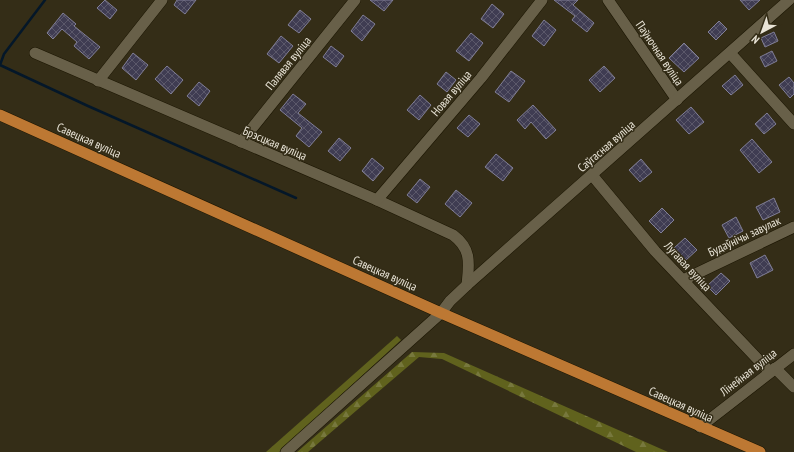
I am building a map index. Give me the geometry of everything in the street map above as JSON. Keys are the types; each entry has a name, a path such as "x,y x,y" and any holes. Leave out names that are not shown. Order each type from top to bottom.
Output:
{"main road":[{"name":"Савецкая вуліца","path":"0,115 700,427 760,452"}],"street":[{"path":"98,81 162,0"},
{"name":"Палявая вуліца","path":"241,142 355,0"},
{"name":"Новая вуліца","path":"377,200 481,78 542,0"},
{"name":"Паўночная вуліца","path":"608,0 677,100"},
{"name":"Саўгасная вуліца","path":"286,452 441,312 467,285 789,0"},
{"path":"730,53 794,124"},
{"name":"Брэсцкая вуліца","path":"35,54 377,200 454,235 462,241 469,260 467,285"},
{"name":"Лугавая вуліца","path":"592,175 655,251 772,370 794,387"},
{"name":"Будаўнічы завулак","path":"683,280 794,227"},
{"name":"Лінейная вуліца","path":"700,427 794,354"}],"green space":[{"path":"397,336 401,340 279,452 266,452"},
{"path":"412,352 444,353 668,452 636,452 442,359 419,357 308,452 297,452"}],"building":[{"path":"105,0 117,10 110,19 97,8"},
{"path":"177,0 196,0 185,14 174,5"},
{"path":"370,0 393,0 384,11"},
{"path":"554,0 578,0 573,5 594,23 587,32 572,20 575,16"},
{"path":"740,0 760,0 749,10"},
{"path":"492,4 504,14 493,28 481,19"},
{"path":"300,10 311,19 299,33 288,25"},
{"path":"63,13 76,24 74,26 100,47 89,59 74,46 77,42 62,29 53,39 47,33"},
{"path":"363,15 375,24 362,41 351,31"},
{"path":"544,20 556,30 544,46 532,36"},
{"path":"719,21 727,29 716,40 708,32"},
{"path":"774,32 778,41 765,47 761,38"},
{"path":"471,33 483,43 469,61 456,51"},
{"path":"281,36 293,46 279,63 267,54"},
{"path":"684,43 699,58 684,72 669,58"},
{"path":"331,46 344,56 336,67 323,57"},
{"path":"772,51 777,61 765,67 760,57"},
{"path":"133,53 148,65 136,80 122,68"},
{"path":"167,66 183,80 171,94 155,79"},
{"path":"604,66 615,78 600,92 589,80"},
{"path":"511,71 525,81 509,102 495,92"},
{"path":"446,72 456,80 447,92 437,84"},
{"path":"735,75 743,85 731,95 722,86"},
{"path":"789,77 794,83 794,94 790,98 779,85"},
{"path":"199,82 210,91 199,106 187,96"},
{"path":"293,94 306,104 298,113 322,132 309,147 296,136 302,128 280,110"},
{"path":"420,95 431,105 419,120 407,110"},
{"path":"533,105 556,130 546,139 531,122 525,129 517,120"},
{"path":"691,107 704,122 689,134 676,120"},
{"path":"767,113 776,124 764,134 755,124"},
{"path":"469,115 480,124 468,137 457,128"},
{"path":"339,138 351,148 340,161 328,151"},
{"path":"752,139 772,162 759,173 740,150"},
{"path":"496,154 513,168 503,181 485,167"},
{"path":"372,158 384,168 373,181 362,171"},
{"path":"641,159 652,172 640,182 629,170"},
{"path":"420,179 430,187 417,203 407,195"},
{"path":"456,190 472,203 460,217 445,204"},
{"path":"774,198 780,212 763,220 756,207"},
{"path":"662,208 674,220 661,233 649,221"},
{"path":"736,217 743,231 729,238 722,225"},
{"path":"685,238 697,250 685,261 674,248"},
{"path":"765,255 773,270 757,278 750,263"},
{"path":"721,273 730,281 716,295 707,286"}],"waterway":[{"path":"45,0 4,54 0,65 88,106 296,198"}]}
